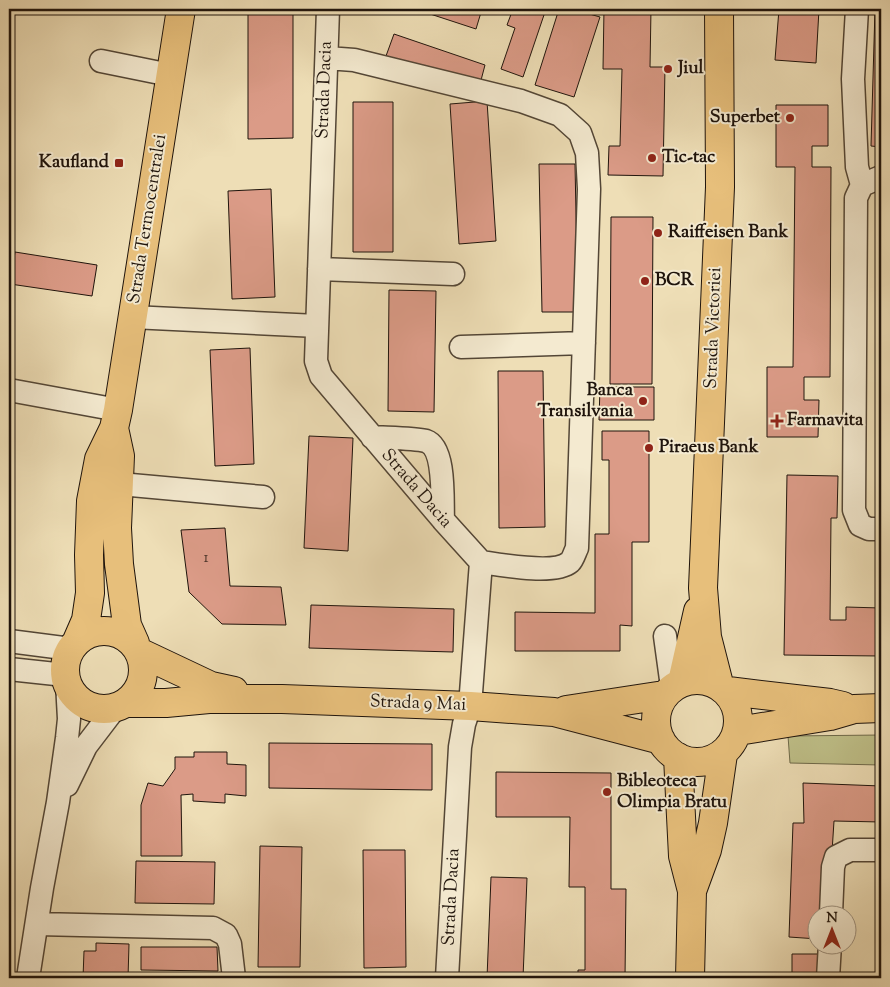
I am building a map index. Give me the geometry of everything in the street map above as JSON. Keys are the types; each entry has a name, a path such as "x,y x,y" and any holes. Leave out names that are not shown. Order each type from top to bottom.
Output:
{"main road":[{"name":"Strada Termocentralei","path":"70,662 86,620 90,593 91,501 99,459 116,419 181,9"},
{"name":"Strada Victoriei","path":"692,891 707,850 723,754 732,746 738,731 737,711 724,687 708,637 703,588 720,187 719,9"},
{"name":"Strada Termocentralei","path":"116,419 120,456 119,564 128,625 137,647"},
{"name":"Strada Victoriei","path":"690,978 692,891 683,856 669,749 657,729 656,717 659,705 673,688 703,588"},
{"path":"109,631 120,634 137,647 143,663 144,674 141,686 135,696 120,706 103,710 81,702 73,694 70,662 86,636 97,632 109,631"},
{"name":"Strada 9 Mai","path":"137,647 211,686 282,699"},
{"path":"673,688 700,678 724,687 830,703 854,709"},
{"name":"Strada 9 Mai","path":"554,712 673,688"},
{"name":"Strada 9 Mai","path":"120,706 209,699 282,699 470,706 554,712 669,749"},
{"path":"738,731 830,716 854,709 881,708"},
{"path":"669,749 689,762 713,760 723,754"}],"street":[{"name":"Strada Dacia","path":"328,9 316,361 321,376 481,562 470,706 464,724 460,747 447,978"},
{"path":"857,9 853,79 857,167 872,181 856,198 854,510 860,525 869,529 881,529"},
{"path":"327,58 354,60 521,101 560,115 580,133 587,153 589,189 577,548 570,562 554,568 525,568 481,562"},
{"path":"100,61 170,75"},
{"path":"320,269 453,274"},
{"path":"132,316 317,326"},
{"path":"461,347 584,343"},
{"path":"9,390 116,419"},
{"path":"372,437 427,441 436,450 440,464 443,520"},
{"path":"120,484 263,497"},
{"path":"666,636 673,688"},
{"path":"9,641 70,662"},
{"path":"9,669 70,662"},
{"name":"Strada Termocentralei","path":"28,978 58,802 69,719 70,662"},
{"name":"Strada Termocentralei","path":"58,802 86,746 120,706"},
{"path":"831,904 833,867 836,857 850,850 881,850"},
{"path":"37,924 213,928 226,935 230,944 234,978"},
{"path":"828,978 829,954"}],"green space":[{"path":"881,735 881,765 790,763 788,736"}],"building":[{"path":"248,9 293,9 293,138 248,139"},
{"path":"415,9 482,9 476,29"},
{"path":"513,9 546,9 523,77 501,69 515,28 507,25"},
{"path":"559,9 572,9 600,17 574,97 535,85"},
{"path":"604,9 651,9 650,67 665,67 663,176 608,175 609,146 620,146 622,69 603,69"},
{"path":"779,9 819,9 816,63 775,60"},
{"path":"875,9 881,9 881,147 871,146"},
{"path":"394,34 485,65 480,84 386,56"},
{"path":"487,101 496,241 459,244 450,104"},
{"path":"353,102 393,102 393,252 353,252"},
{"path":"776,105 828,105 828,146 812,146 812,167 831,167 830,377 804,377 804,400 819,400 818,437 767,437 767,367 793,367 795,167 776,167"},
{"path":"539,164 575,164 578,312 542,312"},
{"path":"271,189 275,297 232,299 228,191"},
{"path":"611,217 653,217 652,384 610,384"},
{"path":"15,252 97,265 92,296 10,284"},
{"path":"389,290 436,291 434,412 388,411"},
{"path":"250,348 254,464 215,466 210,350"},
{"path":"498,371 543,371 545,527 499,528"},
{"path":"600,387 654,387 654,420 599,420"},
{"path":"602,431 649,431 649,542 632,542 632,626 620,625 620,651 515,651 515,612 595,613 595,534 609,534 609,460 602,460"},
{"path":"309,436 353,438 348,551 304,548"},
{"path":"787,475 838,476 837,518 831,518 830,620 846,620 846,607 881,608 881,656 784,655"},
{"path":"225,528 230,586 281,587 286,625 222,624 189,592 181,530"},
{"path":"311,605 454,609 453,652 309,648"},
{"path":"269,743 432,744 432,790 269,788"},
{"path":"194,752 227,752 227,764 246,765 246,796 225,794 225,803 193,801 193,794 181,795 182,856 141,856 141,805 148,783 163,786 175,769 175,757 194,757"},
{"path":"496,772 611,773 611,889 626,889 625,978 578,978 578,970 585,970 585,887 569,887 570,817 496,817"},
{"path":"803,783 881,786 881,822 834,821 829,904 808,904 808,938 789,937 793,823 804,823"},
{"path":"260,846 302,847 300,967 258,967"},
{"path":"363,850 405,850 406,967 364,968"},
{"path":"136,861 215,862 214,904 135,903"},
{"path":"491,877 527,878 523,978 487,978"},
{"path":"96,943 129,944 128,978 83,978 84,951 96,951"},
{"path":"141,947 217,947 218,971 141,970"},
{"path":"792,954 821,954 821,978 792,978"}],"place":[{"name":"Jiul","path":"668,69"},
{"name":"Superbet","path":"790,118"},
{"name":"Tic-tac","path":"652,158"},
{"name":"Kaufland","path":"119,163"},
{"name":"Raiffeisen Bank","path":"658,233"},
{"name":"BCR","path":"645,281"},
{"name":"Banca Transilvania","path":"643,401"},
{"name":"Farmavita","path":"777,421"},
{"name":"Piraeus Bank","path":"649,448"},
{"name":"Bibleoteca Olimpia Bratu","path":"607,792"}]}
